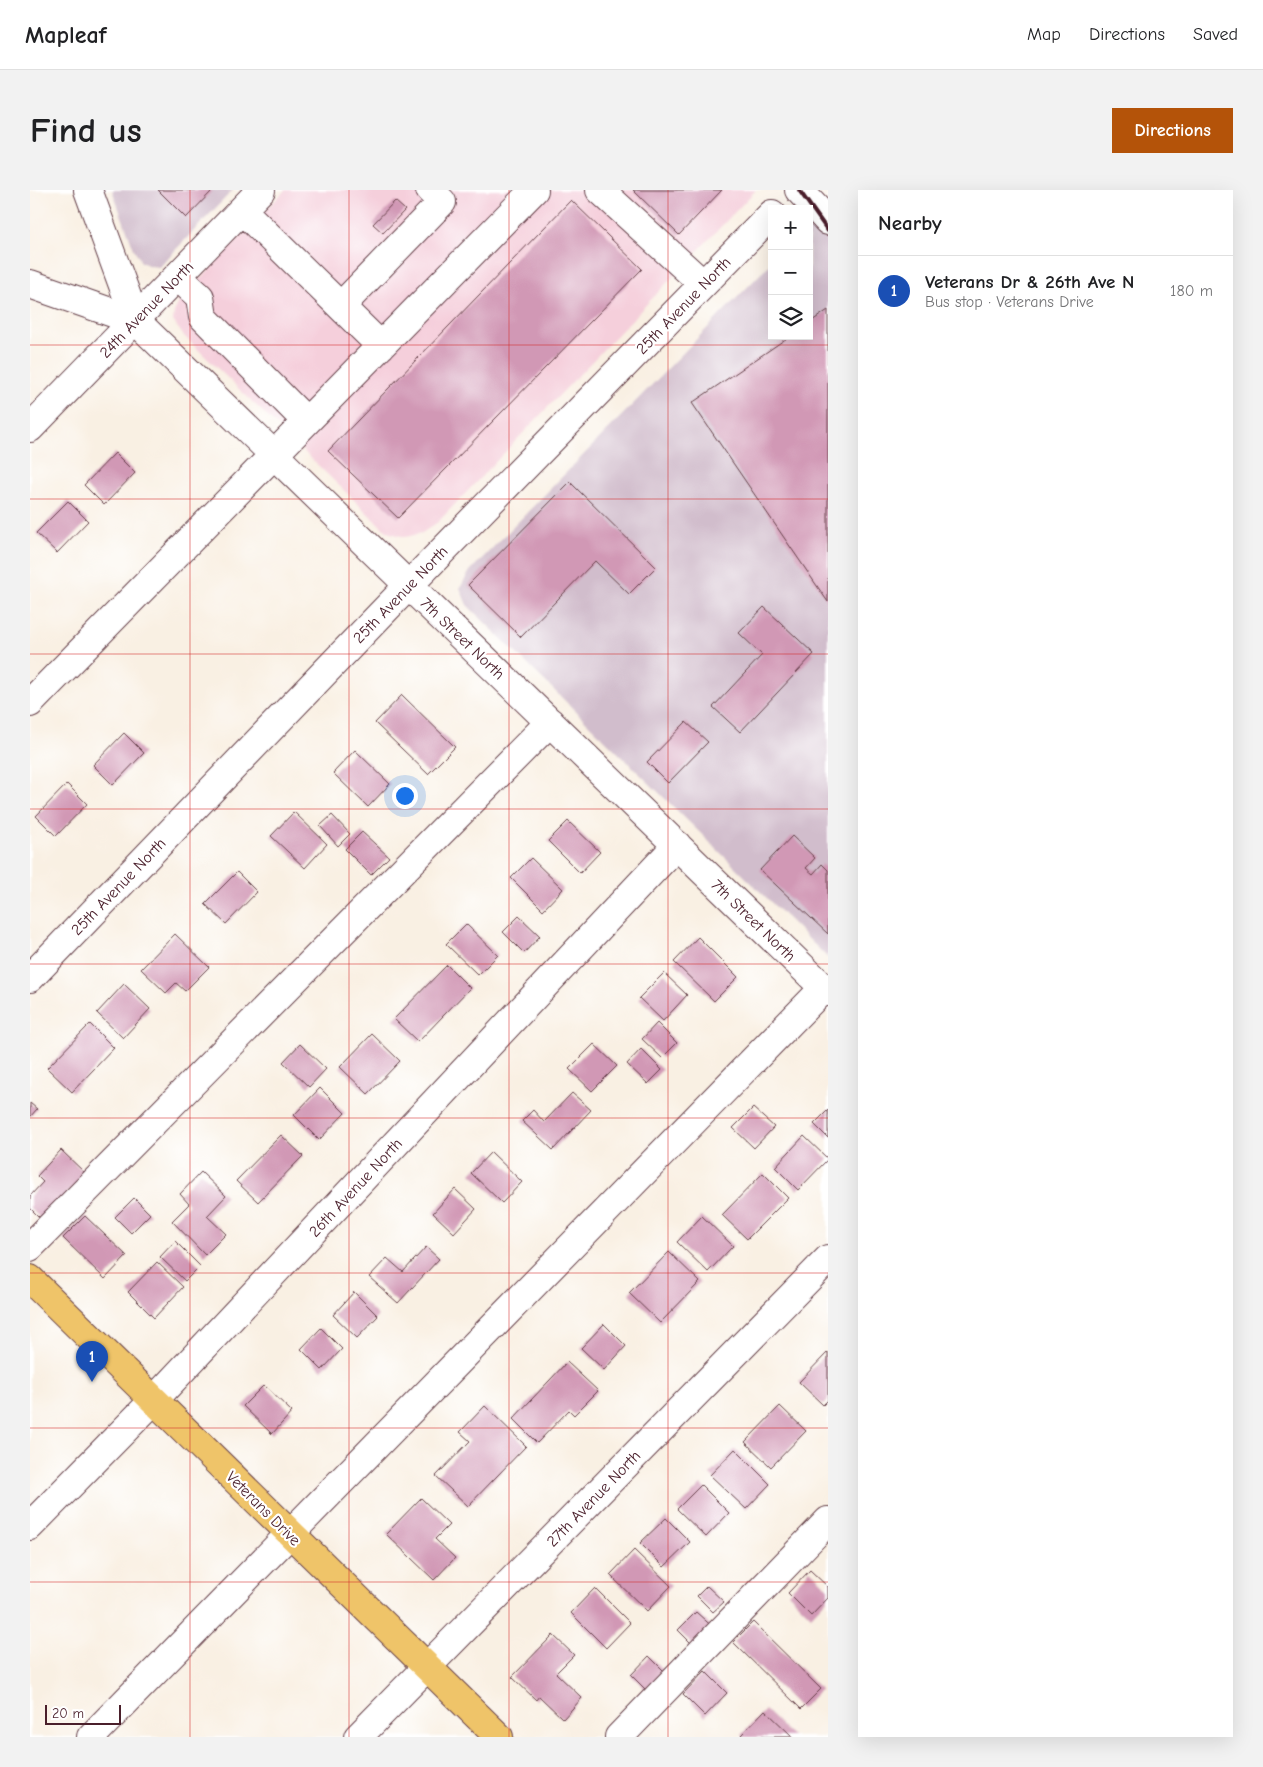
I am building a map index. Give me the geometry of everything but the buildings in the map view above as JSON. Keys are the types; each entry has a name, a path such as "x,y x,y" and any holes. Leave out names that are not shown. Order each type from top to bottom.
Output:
{"main road":[{"name":"Veterans Drive","path":"30,1279 498,1737"}],"street":[{"path":"88,190 136,320"},
{"name":"24th Avenue North","path":"30,428 261,190"},
{"path":"30,703 534,190"},
{"path":"600,190 702,284"},
{"path":"780,205 795,190"},
{"path":"800,190 828,221"},
{"path":"341,306 436,196"},
{"path":"242,210 381,346"},
{"name":"25th Avenue North","path":"30,978 409,585 768,218"},
{"path":"178,276 200,297 202,317 306,421"},
{"name":"7th Street North","path":"30,284 136,320 826,990"},
{"path":"30,1248 550,722"},
{"name":"26th Avenue North","path":"30,1526 154,1400 677,845"},
{"path":"91,1737 826,990"},
{"name":"27th Avenue North","path":"358,1737 828,1259"},
{"path":"619,1737 828,1521"}],"shaded area":[{"path":"112,190 233,190 159,267 141,262 134,249"},
{"path":"285,190 756,190 438,522 422,533 406,537 390,533 383,528 183,335 173,321 174,312 179,302"},
{"path":"828,204 828,958 467,605 460,588 470,571 768,266 768,340 813,340 813,219"}],"railway":[{"path":"799,190 828,231"}],"place":[{"name":"Veterans Dr & 26th Ave N","path":"92,1382"}]}
